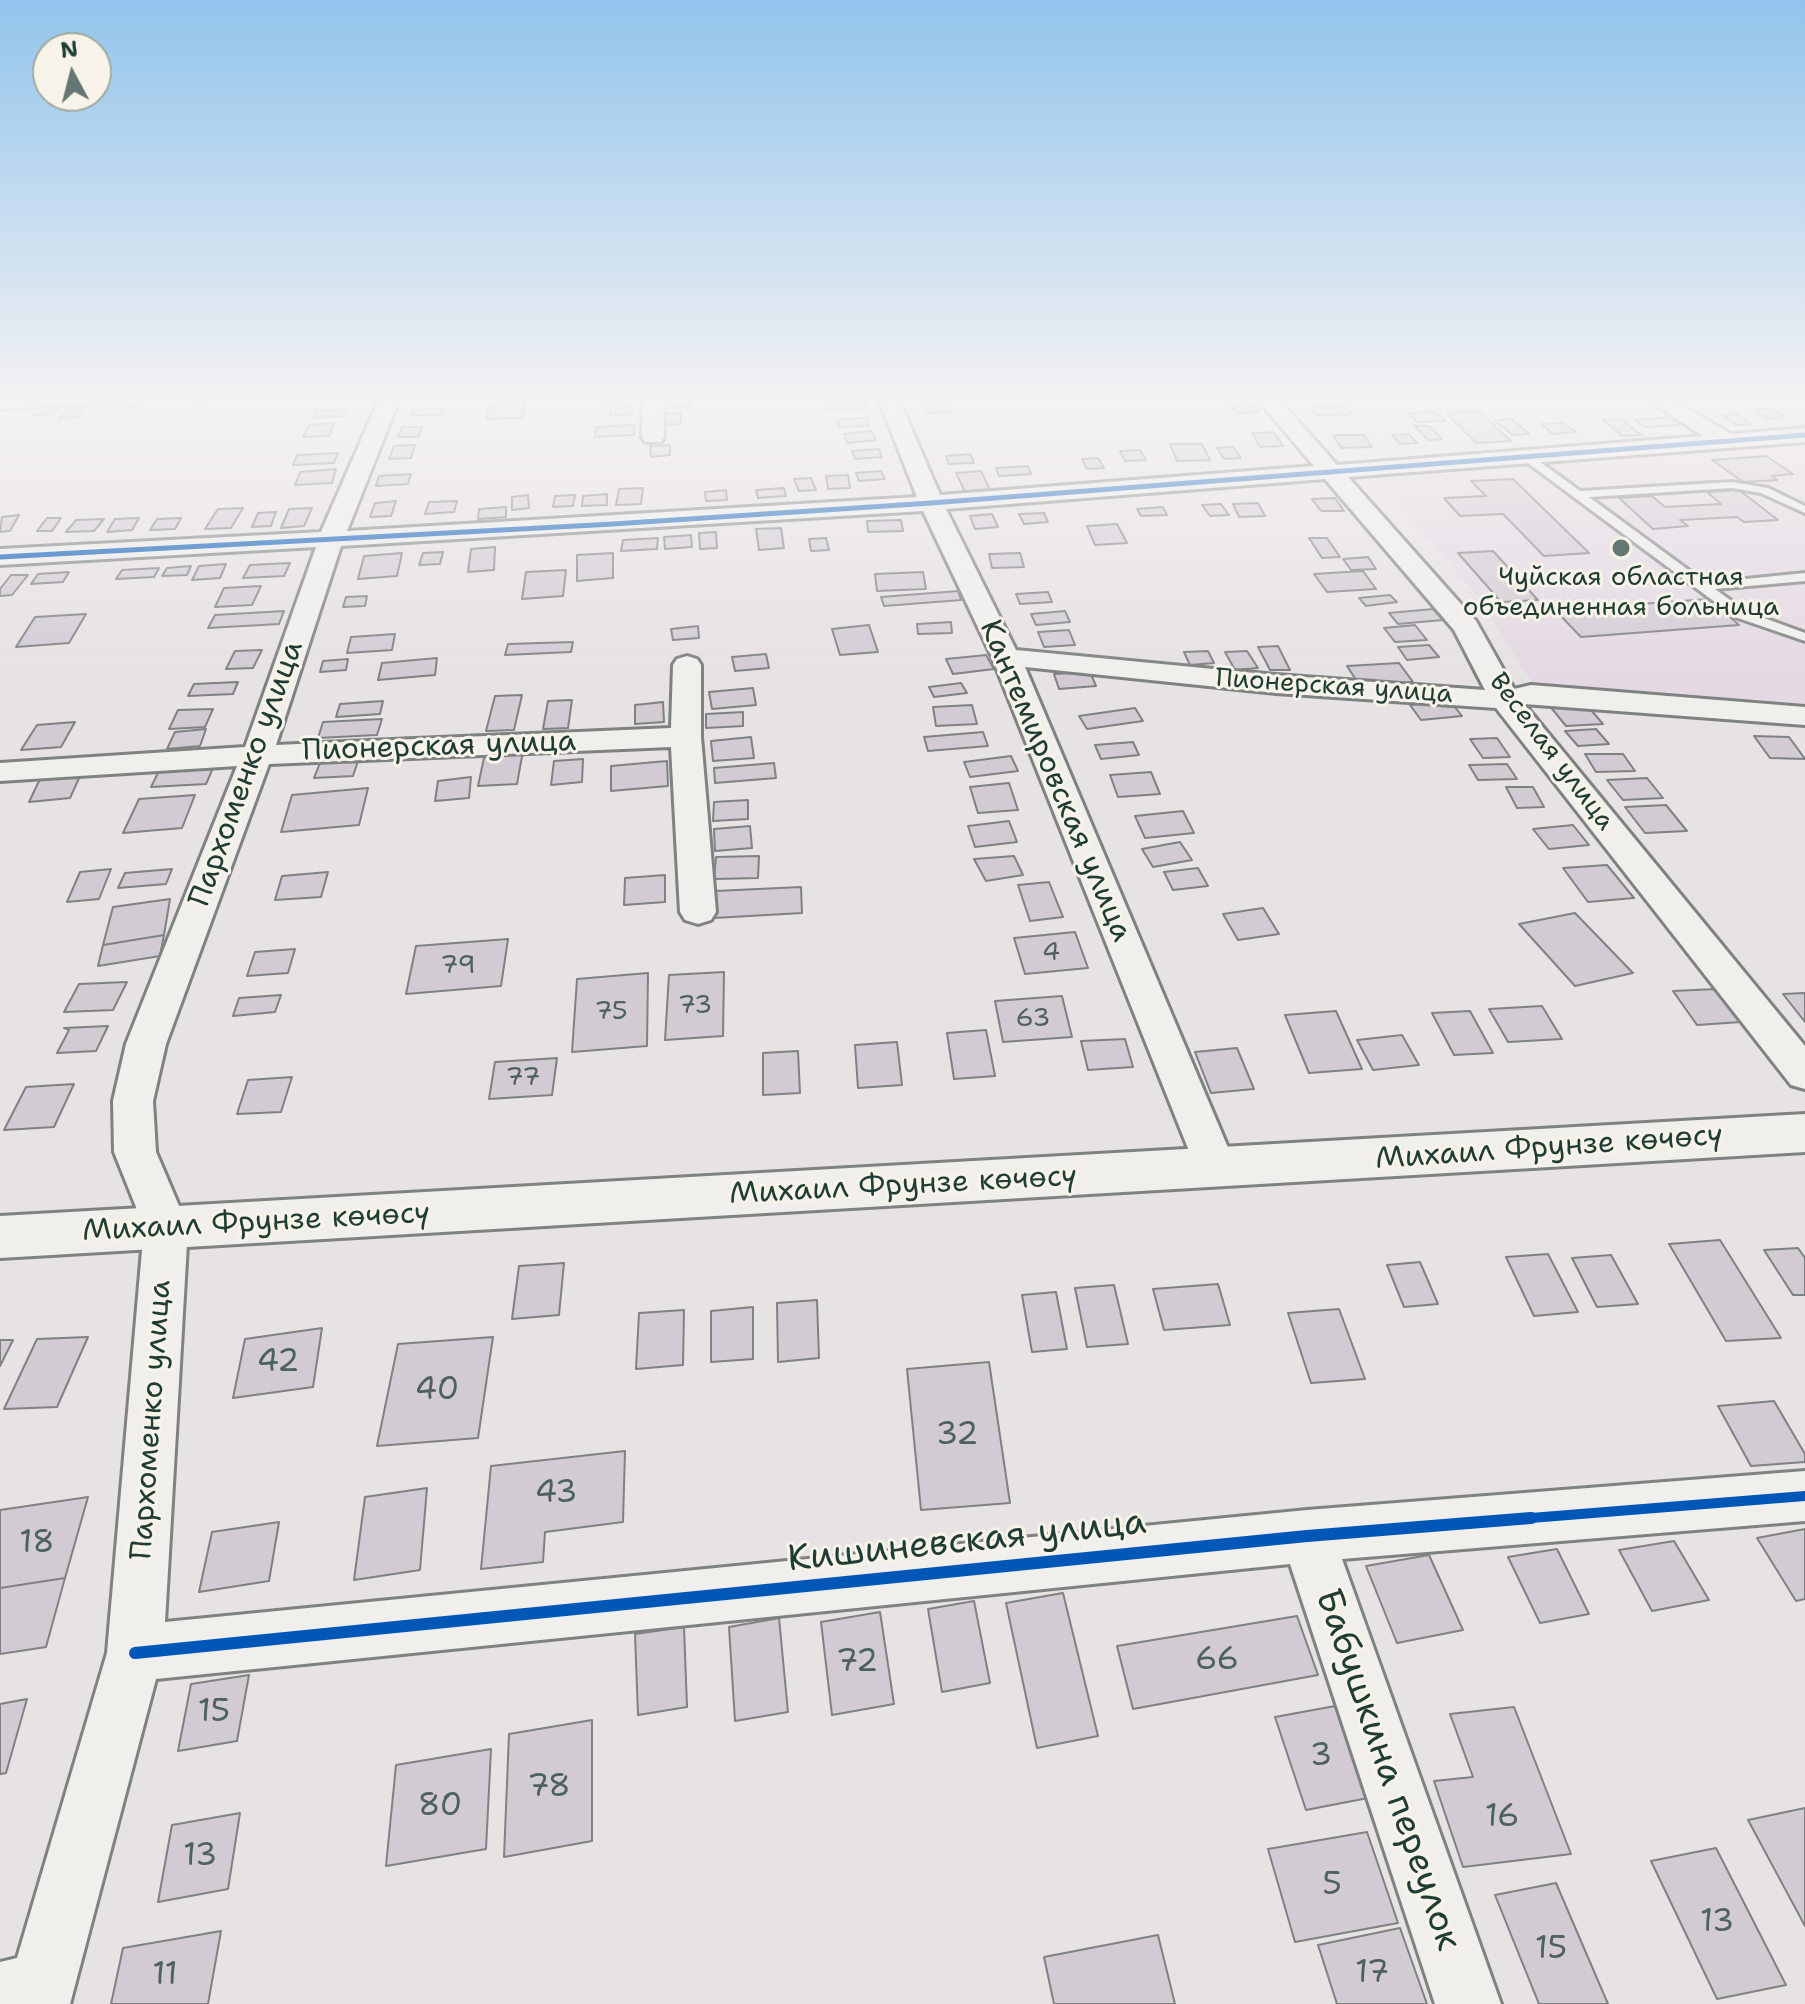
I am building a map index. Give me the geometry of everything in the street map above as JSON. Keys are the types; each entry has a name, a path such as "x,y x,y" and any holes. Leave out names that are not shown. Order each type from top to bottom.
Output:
{"main road":[{"name":"Михаил Фрунзе көчөсү","path":"0,1237 1805,1133"}],"street":[{"name":"Пархоменко улица","path":"26,1995 135,1653 166,1227 135,1152 133,1101 146,1044 257,755 331,539 352,489"},
{"name":"Кантемировская улица","path":"925,489 1006,657 1216,1169"},
{"path":"0,557 613,524 1106,489"},
{"name":"Веселая улица","path":"1345,489 1466,627 1505,700 1805,1074"},
{"name":"Пионерская улица","path":"1006,657 1276,684 1505,700 1531,694 1805,716"},
{"path":"687,665 686,737 698,912"},
{"name":"Пионерская улица","path":"0,772 257,755 686,737"},
{"name":"Кишиневская улица","path":"135,1653 1307,1536 1805,1496"},
{"name":"Бабушкина переулок","path":"1307,1536 1468,2004"}],"lane":[{"path":"1567,489 1740,614 1805,637"},
{"path":"1575,495 1677,489"},
{"path":"1755,489 1805,510"},
{"path":"1701,587 1805,577"}],"shaded area":[{"name":"Чуйская областная объединенная больница","path":"1386,489 1805,489 1805,707 1535,687 1476,595"}],"building":[{"path":"619,489 643,489 641,504 616,505"},
{"path":"784,489 786,496 758,498 756,490"},
{"path":"963,489 989,489 991,492 966,494"},
{"path":"1479,489 1523,489 1589,553 1544,556 1503,514 1460,516 1444,498 1486,496"},
{"path":"726,490 727,500 706,501 705,492"},
{"path":"1739,490 1778,520 1744,522 1737,517 1680,520 1688,526 1653,529 1619,498 1652,496 1665,507 1721,504 1707,492"},
{"path":"607,494 607,505 582,506 583,496"},
{"path":"528,495 529,508 512,510 512,497"},
{"path":"575,495 573,506 553,507 555,496"},
{"path":"1335,498 1344,511 1321,511 1312,499"},
{"path":"396,501 391,516 370,517 375,503"},
{"path":"457,501 454,512 425,514 429,502"},
{"path":"1258,503 1265,516 1239,517 1233,504"},
{"path":"1221,504 1229,515 1210,516 1202,505"},
{"path":"506,507 506,517 478,519 479,509"},
{"path":"1163,507 1167,515 1141,516 1137,509"},
{"path":"243,508 231,528 205,529 218,509"},
{"path":"312,508 304,526 281,528 289,509"},
{"path":"276,512 271,526 252,527 258,513"},
{"path":"1044,513 1048,522 1024,524 1019,514"},
{"path":"992,514 998,527 975,529 970,516"},
{"path":"19,515 10,531 0,532 2,517"},
{"path":"47,518 61,518 52,531 37,531"},
{"path":"139,518 132,530 107,532 115,519"},
{"path":"181,518 175,529 150,530 157,519"},
{"path":"104,519 94,531 66,532 76,520"},
{"path":"901,520 903,531 868,532 867,521"},
{"path":"1117,524 1127,543 1095,545 1087,526"},
{"path":"781,528 784,548 759,550 756,529"},
{"path":"716,532 717,548 700,549 699,533"},
{"path":"691,535 692,547 665,549 664,537"},
{"path":"658,538 657,549 621,551 623,540"},
{"path":"826,538 829,550 811,551 809,539"},
{"path":"1309,538 1327,538 1340,557 1322,558"},
{"path":"495,547 494,570 468,572 471,549"},
{"path":"1493,551 1538,600 1501,602 1458,553"},
{"path":"443,552 440,564 419,565 423,553"},
{"path":"402,553 397,576 358,579 364,556"},
{"path":"613,553 613,578 577,581 577,555"},
{"path":"1020,553 1024,567 992,568 989,554"},
{"path":"1368,557 1376,569 1351,570 1343,559"},
{"path":"290,563 284,576 243,578 250,565"},
{"path":"226,564 220,578 192,580 199,566"},
{"path":"191,566 187,575 162,576 167,568"},
{"path":"159,568 154,577 116,579 122,570"},
{"path":"566,570 563,596 522,599 526,572"},
{"path":"1363,571 1376,589 1327,592 1314,574"},
{"path":"69,572 63,582 31,584 38,574"},
{"path":"923,572 926,589 877,591 875,574"},
{"path":"11,575 28,575 12,595 0,596 0,589"},
{"path":"261,586 252,605 215,607 224,588"},
{"path":"958,591 961,600 884,606 881,597"},
{"path":"1048,592 1052,602 1020,604 1016,594"},
{"path":"1390,595 1397,602 1366,606 1359,598"},
{"path":"367,596 365,606 343,607 346,597"},
{"path":"1709,599 1739,625 1581,637 1555,610"},
{"path":"1433,609 1443,620 1398,624 1389,613"},
{"path":"284,611 279,624 208,628 215,615"},
{"path":"1065,611 1070,622 1036,625 1031,614"},
{"path":"86,614 69,643 16,647 35,617"},
{"path":"951,622 952,633 918,634 917,624"},
{"path":"869,625 878,652 840,655 832,629"},
{"path":"1415,625 1427,640 1395,642 1384,628"},
{"path":"698,626 699,638 673,640 671,629"},
{"path":"1069,630 1075,645 1044,647 1038,632"},
{"path":"395,634 392,650 347,653 351,637"},
{"path":"573,642 571,652 505,655 508,644"},
{"path":"1429,645 1439,657 1407,660 1398,647"},
{"path":"1278,646 1290,670 1270,670 1258,647"},
{"path":"262,650 253,668 226,669 235,651"},
{"path":"1208,651 1214,663 1190,665 1184,652"},
{"path":"1247,651 1258,668 1235,670 1225,652"},
{"path":"766,654 769,668 735,671 732,657"},
{"path":"986,655 994,669 953,674 946,659"},
{"path":"437,658 435,675 378,680 382,663"},
{"path":"348,659 346,670 320,672 323,661"},
{"path":"1399,663 1413,682 1360,686 1347,666"},
{"path":"1090,672 1096,686 1059,689 1054,674"},
{"path":"238,682 233,694 188,696 194,684"},
{"path":"961,683 967,693 934,697 929,687"},
{"path":"753,688 756,705 712,709 709,692"},
{"path":"522,695 514,730 486,731 495,696"},
{"path":"572,700 568,728 543,729 548,701"},
{"path":"383,701 380,714 336,717 340,704"},
{"path":"1450,701 1462,716 1421,720 1410,705"},
{"path":"663,702 664,722 635,724 635,705"},
{"path":"1585,703 1603,724 1566,726 1549,705"},
{"path":"972,705 977,724 936,726 933,707"},
{"path":"1135,708 1143,721 1087,729 1079,716"},
{"path":"213,709 205,727 169,729 178,710"},
{"path":"743,712 743,726 706,728 706,714"},
{"path":"382,719 377,735 318,738 323,722"},
{"path":"75,722 61,747 21,750 37,725"},
{"path":"206,729 200,746 167,749 175,732"},
{"path":"1596,729 1609,744 1578,746 1565,731"},
{"path":"983,732 988,746 928,751 924,737"},
{"path":"1754,736 1789,737 1805,759 1770,758"},
{"path":"751,737 754,758 713,761 711,741"},
{"path":"1497,738 1510,757 1483,758 1470,739"},
{"path":"1133,742 1139,755 1101,759 1095,745"},
{"path":"523,751 517,784 478,786 485,753"},
{"path":"1585,754 1623,754 1635,771 1596,772"},
{"path":"1011,756 1018,771 970,777 964,762"},
{"path":"583,759 582,782 551,785 554,761"},
{"path":"358,761 353,776 314,778 320,763"},
{"path":"667,761 668,786 611,791 611,766"},
{"path":"774,763 776,778 715,783 714,768"},
{"path":"1507,764 1517,779 1478,780 1469,765"},
{"path":"213,768 206,784 151,787 159,771"},
{"path":"1151,772 1160,794 1118,797 1110,775"},
{"path":"80,776 70,798 29,802 40,779"},
{"path":"471,777 469,798 435,801 438,781"},
{"path":"1647,778 1663,798 1623,800 1607,780"},
{"path":"1009,783 1018,810 978,813 970,787"},
{"path":"1506,787 1533,787 1544,807 1517,808"},
{"path":"368,788 359,825 281,832 292,795"},
{"path":"195,795 182,828 123,833 139,799"},
{"path":"748,800 748,819 713,821 714,802"},
{"path":"1666,805 1687,831 1645,833 1625,807"},
{"path":"1183,811 1194,833 1145,838 1135,816"},
{"path":"1009,821 1017,842 975,847 968,826"},
{"path":"1573,825 1589,845 1549,849 1533,829"},
{"path":"750,826 752,848 715,851 714,829"},
{"path":"1180,842 1192,860 1153,867 1142,849"},
{"path":"759,856 758,878 714,879 716,857"},
{"path":"1014,856 1023,875 986,881 974,859"},
{"path":"1607,865 1634,898 1588,902 1563,868"},
{"path":"1198,868 1208,886 1173,890 1164,872"},
{"path":"111,869 99,899 67,902 80,872"},
{"path":"172,869 166,884 118,888 125,873"},
{"path":"328,872 321,897 275,900 282,876"},
{"path":"665,875 665,902 624,905 625,878"},
{"path":"1049,882 1063,917 1030,921 1018,885"},
{"path":"801,887 802,913 714,918 715,891"},
{"path":"170,899 164,935 103,945 113,907"},
{"path":"1263,908 1279,934 1238,940 1223,914"},
{"path":"1575,913 1633,973 1575,986 1519,924"},
{"path":"1075,932 1088,968 1025,974 1014,938"},
{"path":"164,935 160,956 98,966 103,945"},
{"path":"508,939 501,986 406,994 416,946"},
{"path":"295,949 288,973 247,976 255,952"},
{"path":"724,972 723,1036 665,1040 669,975"},
{"path":"648,973 647,1046 572,1052 577,979"},
{"path":"127,982 113,1010 64,1012 79,984"},
{"path":"1716,989 1741,1022 1697,1025 1673,991"},
{"path":"1805,993 1805,1022 1783,994"},
{"path":"281,995 275,1012 233,1016 239,998"},
{"path":"1062,996 1072,1037 1003,1042 995,1001"},
{"path":"1542,1006 1562,1039 1508,1042 1489,1009"},
{"path":"1336,1011 1362,1069 1309,1073 1285,1015"},
{"path":"1470,1011 1493,1053 1454,1055 1432,1013"},
{"path":"108,1026 96,1051 57,1053 69,1030 64,1028"},
{"path":"986,1030 995,1076 954,1079 947,1033"},
{"path":"1402,1035 1419,1065 1373,1070 1357,1040"},
{"path":"1125,1039 1133,1067 1088,1070 1081,1041"},
{"path":"897,1042 902,1085 858,1088 855,1045"},
{"path":"1237,1048 1254,1089 1211,1093 1195,1052"},
{"path":"798,1051 800,1093 763,1095 763,1053"},
{"path":"557,1058 552,1095 489,1099 495,1062"},
{"path":"292,1077 281,1112 237,1114 248,1080"},
{"path":"74,1084 54,1127 4,1130 26,1087"},
{"path":"1720,1240 1781,1338 1726,1341 1669,1244"},
{"path":"1798,1248 1805,1258 1805,1295 1793,1295 1764,1250"},
{"path":"1548,1254 1578,1312 1534,1316 1506,1257"},
{"path":"1611,1255 1638,1304 1597,1307 1572,1258"},
{"path":"1420,1262 1438,1304 1404,1307 1387,1265"},
{"path":"564,1263 559,1315 512,1319 519,1266"},
{"path":"1218,1284 1230,1325 1164,1330 1153,1289"},
{"path":"1114,1285 1128,1344 1087,1347 1075,1288"},
{"path":"1056,1292 1067,1349 1032,1352 1022,1295"},
{"path":"817,1300 819,1358 778,1362 777,1303"},
{"path":"753,1307 753,1359 711,1362 711,1311"},
{"path":"1339,1309 1365,1379 1311,1383 1288,1313"},
{"path":"684,1310 683,1365 636,1369 639,1313"},
{"path":"322,1328 313,1387 233,1398 245,1339"},
{"path":"88,1337 57,1407 4,1409 37,1339"},
{"path":"493,1337 478,1438 377,1446 398,1344"},
{"path":"0,1340 13,1340 0,1366"},
{"path":"989,1362 1010,1503 921,1510 907,1369"},
{"path":"1774,1401 1805,1454 1805,1462 1751,1466 1718,1406"},
{"path":"625,1451 623,1522 545,1532 543,1562 481,1569 491,1466"},
{"path":"427,1488 420,1570 354,1580 365,1497"},
{"path":"88,1497 65,1578 0,1588 0,1510"},
{"path":"279,1522 269,1581 199,1592 212,1532"},
{"path":"1805,1529 1805,1599 1796,1601 1757,1538"},
{"path":"1674,1541 1709,1600 1652,1611 1619,1550"},
{"path":"1557,1549 1589,1614 1540,1623 1508,1557"},
{"path":"1429,1555 1463,1630 1397,1643 1366,1566"},
{"path":"65,1578 46,1647 0,1654 0,1588"},
{"path":"1063,1593 1098,1736 1037,1748 1006,1603"},
{"path":"974,1601 990,1683 942,1692 928,1609"},
{"path":"880,1612 894,1704 832,1715 821,1622"},
{"path":"1297,1616 1318,1675 1133,1709 1117,1646"},
{"path":"779,1618 788,1712 735,1721 729,1627"},
{"path":"684,1627 687,1707 638,1715 635,1634"},
{"path":"249,1675 237,1741 178,1751 191,1684"},
{"path":"27,1699 6,1773 0,1774 0,1704"},
{"path":"1335,1706 1368,1798 1306,1810 1275,1717"},
{"path":"1514,1707 1571,1854 1463,1867 1434,1781 1473,1777 1450,1714"},
{"path":"592,1720 592,1841 504,1857 509,1734"},
{"path":"491,1749 486,1849 386,1866 396,1765"},
{"path":"1805,1808 1805,1926 1748,1820"},
{"path":"240,1813 228,1889 158,1902 172,1825"},
{"path":"1367,1832 1398,1923 1295,1942 1268,1849"},
{"path":"1716,1848 1786,1985 1717,1999 1651,1861"},
{"path":"1556,1883 1608,2004 1539,2004 1495,1895"},
{"path":"1400,1928 1427,2004 1337,2004 1318,1945"},
{"path":"221,1931 208,2004 111,2004 123,1948"},
{"path":"1158,1935 1175,2004 1054,2004 1044,1957"}],"cycle path":[{"path":"0,557 613,524 1117,489"},
{"path":"135,1653 1307,1536 1805,1496"}],"place":[{"name":"Чуйская областная объединенная больница","path":"1621,548"}]}
